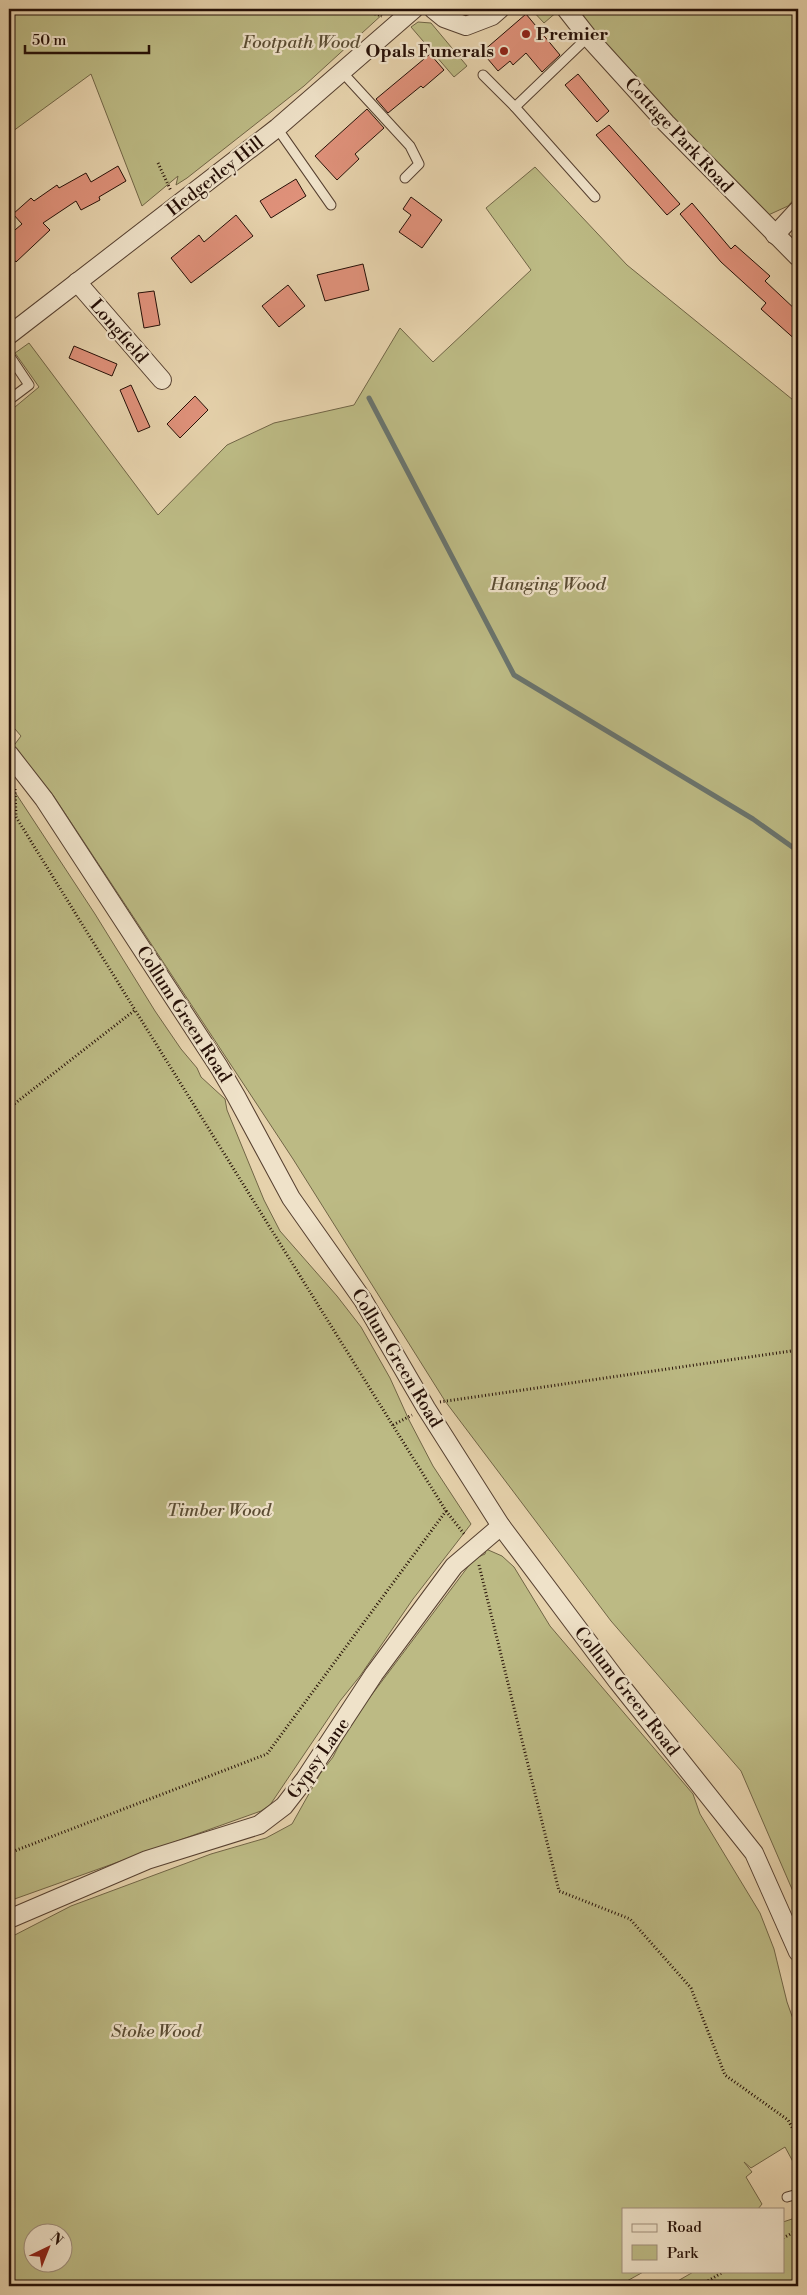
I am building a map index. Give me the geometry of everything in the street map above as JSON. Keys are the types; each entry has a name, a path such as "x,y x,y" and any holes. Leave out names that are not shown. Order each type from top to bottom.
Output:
{"street":[{"name":"Hedgerley Hill","path":"9,335 277,128 414,9"},
{"path":"433,9 444,18 466,26 492,16 500,9"},
{"name":"Cottage Park Road","path":"566,9 588,37 666,124 775,236 798,257"},
{"path":"775,236 798,210"},
{"name":"Longfield","path":"76,282 162,380"},
{"name":"Collum Green Road","path":"12,758 44,799 219,1067 291,1198 363,1300 426,1408 501,1526 618,1682 754,1853 798,1952"},
{"name":"Gypsy Lane","path":"9,1919 147,1860 258,1825 284,1806 305,1779 374,1674 454,1566 475,1546 501,1526"}],"lane":[{"path":"516,106 588,37"},
{"path":"342,72 410,146 420,164 405,178"},
{"path":"483,75 516,106 595,197"},
{"path":"277,128 331,206"},
{"path":"9,355 29,385 9,400"},
{"path":"787,2197 798,2194"}],"path":[{"path":"358,9 378,15"},
{"path":"158,163 178,205"},
{"path":"12,758 16,817 446,1511 475,1546 559,1891 630,1919 691,1988 724,2075 788,2120 798,2138"},
{"path":"9,1108 135,1010"},
{"path":"426,1408 439,1403 798,1350"},
{"path":"9,1853 267,1754 446,1511"},
{"path":"784,2237 798,2230"},
{"path":"699,2286 724,2272"}],"green space":[{"name":"Footpath Wood","path":"9,9 384,9 385,12 304,86 187,178 176,185 178,176 142,206 91,74 9,134"},
{"path":"447,9 483,9 475,14 465,16"},
{"path":"531,9 557,9 558,11 544,23"},
{"path":"577,9 798,9 798,195 788,206 764,217 649,98"},
{"path":"418,22 431,23 467,66 454,77 411,27"},
{"name":"Hanging Wood","path":"535,167 627,265 798,404 798,1903 741,1771 611,1621 445,1401 293,1159 53,795 12,748 21,736 9,722 9,412 39,387 15,353 29,343 158,515 227,445 274,423 354,405 400,328 433,362 531,270 486,208"},
{"name":"Timber Wood","path":"9,783 95,914 155,1011 181,1049 197,1068 201,1077 225,1099 227,1110 264,1200 280,1231 337,1296 361,1327 390,1378 433,1466 471,1524 413,1599 360,1676 340,1701 270,1805 261,1811 9,1901"},
{"name":"Stoke Wood","path":"486,1549 502,1556 514,1567 550,1626 693,1794 700,1814 760,1913 774,1949 787,2002 798,2033 798,2171 785,2147 751,2168 744,2162 752,2172 746,2177 762,2204 759,2208 622,2208 622,2272 643,2272 618,2286 9,2286 9,1938 71,1906 211,1854 266,1838 292,1824 320,1774 333,1757 349,1725 476,1558 485,1554"},
{"path":"798,2217 798,2286 669,2286 693,2272 784,2272 784,2222"}],"building":[{"path":"526,14 560,55 542,72 526,53 513,65 510,61 498,71 482,52"},
{"path":"430,54 444,70 388,113 376,99"},
{"path":"578,74 609,111 597,122 565,85"},
{"path":"367,109 384,128 355,154 359,159 337,180 315,156"},
{"path":"609,125 680,204 667,215 596,135"},
{"path":"118,166 126,181 99,197 100,200 81,210 76,201 43,223 50,230 16,262 9,253 9,235 22,224 13,214 31,198 34,201 57,185 59,188 86,173 91,182"},
{"path":"296,179 306,196 271,218 260,201"},
{"path":"411,197 442,220 422,248 399,232 411,215 403,209"},
{"path":"692,203 731,249 735,245 770,276 765,281 798,312 798,342 761,309 766,303 721,262 680,214"},
{"path":"236,215 253,236 191,283 171,258 199,235 204,242"},
{"path":"363,264 369,290 325,301 317,275"},
{"path":"288,285 305,306 279,327 262,306"},
{"path":"154,291 160,325 144,328 138,293"},
{"path":"74,346 117,364 112,376 69,358"},
{"path":"131,385 150,427 138,432 120,390"},
{"path":"195,396 208,410 180,438 167,424"}],"waterway":[{"path":"369,398 514,675 753,819 798,851"}],"place":[{"name":"Premier","path":"526,34"},
{"name":"Opals Funerals","path":"504,51"}]}
